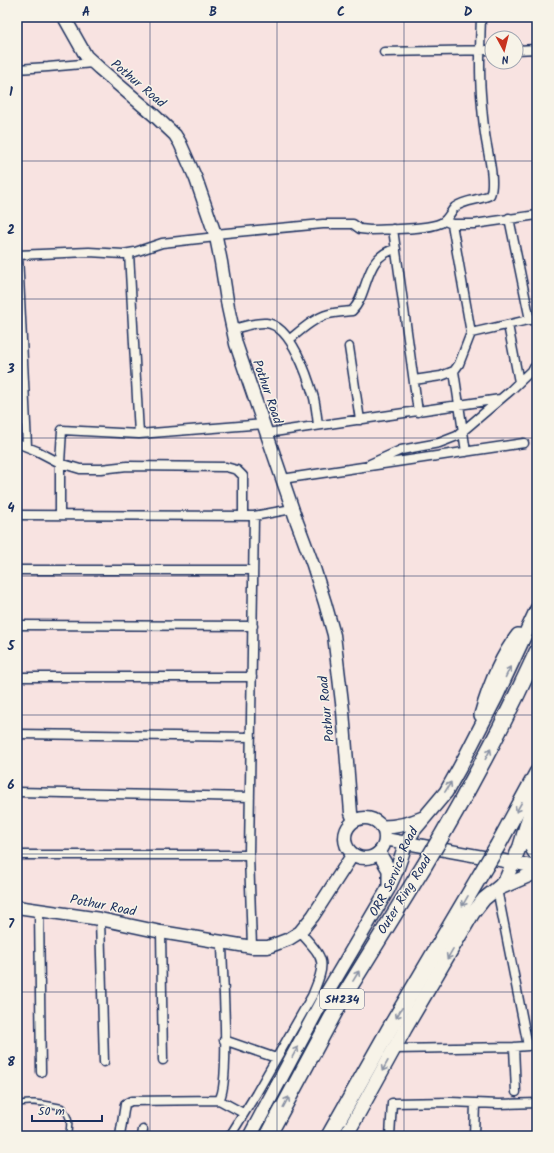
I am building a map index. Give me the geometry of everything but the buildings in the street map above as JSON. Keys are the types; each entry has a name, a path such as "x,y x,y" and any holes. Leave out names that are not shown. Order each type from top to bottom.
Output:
{"highway":[{"name":"Outer Ring Road","path":"268,1136 339,1004 424,866 483,764 537,652"},
{"path":"329,1136 498,845 537,773"}],"main road":[{"name":"ORR Service Road","path":"250,1136 321,1003 389,886 406,843 414,830 446,792 476,738 536,611"},
{"path":"346,1136 394,1049 473,913 484,899 497,889 506,879 537,798"},
{"path":"384,833 393,827 405,825 424,818"},
{"path":"526,828 526,837 537,856"},
{"path":"379,852 389,870 389,886"},
{"path":"497,889 537,872"}],"street":[{"name":"Pothur Road","path":"64,17 86,56 163,123 180,143 196,179 215,235 222,262 228,307 236,344 313,566 334,635 351,813 354,821"},
{"path":"466,452 454,371 471,333 449,222 456,207 482,199 490,195 492,190 481,95 481,17"},
{"path":"524,50 537,49"},
{"path":"384,52 484,50"},
{"path":"17,69 48,68 93,63"},
{"path":"27,446 17,255 89,252 105,254 129,253 162,243 215,235 323,224 353,224 360,229 370,230 433,225 449,222 474,224 537,215"},
{"path":"471,333 534,319 509,218"},
{"path":"393,229 418,412"},
{"path":"290,340 305,327 322,317 352,311 359,301 372,268 379,257 396,249"},
{"path":"129,253 139,434"},
{"path":"233,329 266,323 274,325 280,329 290,340 307,375 314,399 318,425"},
{"path":"508,325 519,382"},
{"path":"349,347 360,420"},
{"path":"365,467 379,459 401,450 439,443 457,436 500,400 537,365"},
{"path":"414,380 441,376 454,371"},
{"path":"60,515 60,463 62,430 139,434 318,425 500,400"},
{"path":"17,443 27,446 60,463 72,467 90,469 126,466 226,467 237,470 243,476 243,516"},
{"path":"433,457 439,443"},
{"path":"282,479 524,443"},
{"path":"17,515 254,516 292,509"},
{"path":"252,947 249,855 254,516"},
{"path":"17,570 254,570"},
{"path":"17,625 253,626"},
{"path":"17,678 252,677"},
{"path":"17,734 251,737"},
{"path":"17,792 250,797"},
{"path":"363,818 372,819 380,824 384,833 384,846 379,852 371,857 361,858 353,854 346,846 345,837 348,827 354,821 363,818"},
{"path":"384,833 406,843 537,867"},
{"name":"Pothur Road","path":"17,906 100,919 161,932 252,947 268,947 281,943 300,932 313,916 353,854"},
{"path":"17,855 249,855"},
{"path":"394,1049 514,1048 528,1046 497,889"},
{"path":"39,909 41,1072"},
{"path":"100,919 104,1062"},
{"path":"161,932 163,1060"},
{"path":"230,1136 312,996 322,969 321,959 316,950 300,932"},
{"path":"219,1100 222,1096 225,1072 222,942"},
{"path":"224,1040 276,1058"},
{"path":"514,1048 516,1092"},
{"path":"120,1136 125,1104 132,1101 219,1100 244,1113"},
{"path":"474,1136 475,1103"},
{"path":"390,1136 392,1104 537,1103"}],"lane":[{"path":"17,1105 20,1103 29,1102 62,1107 68,1115 70,1122 68,1136"}]}
